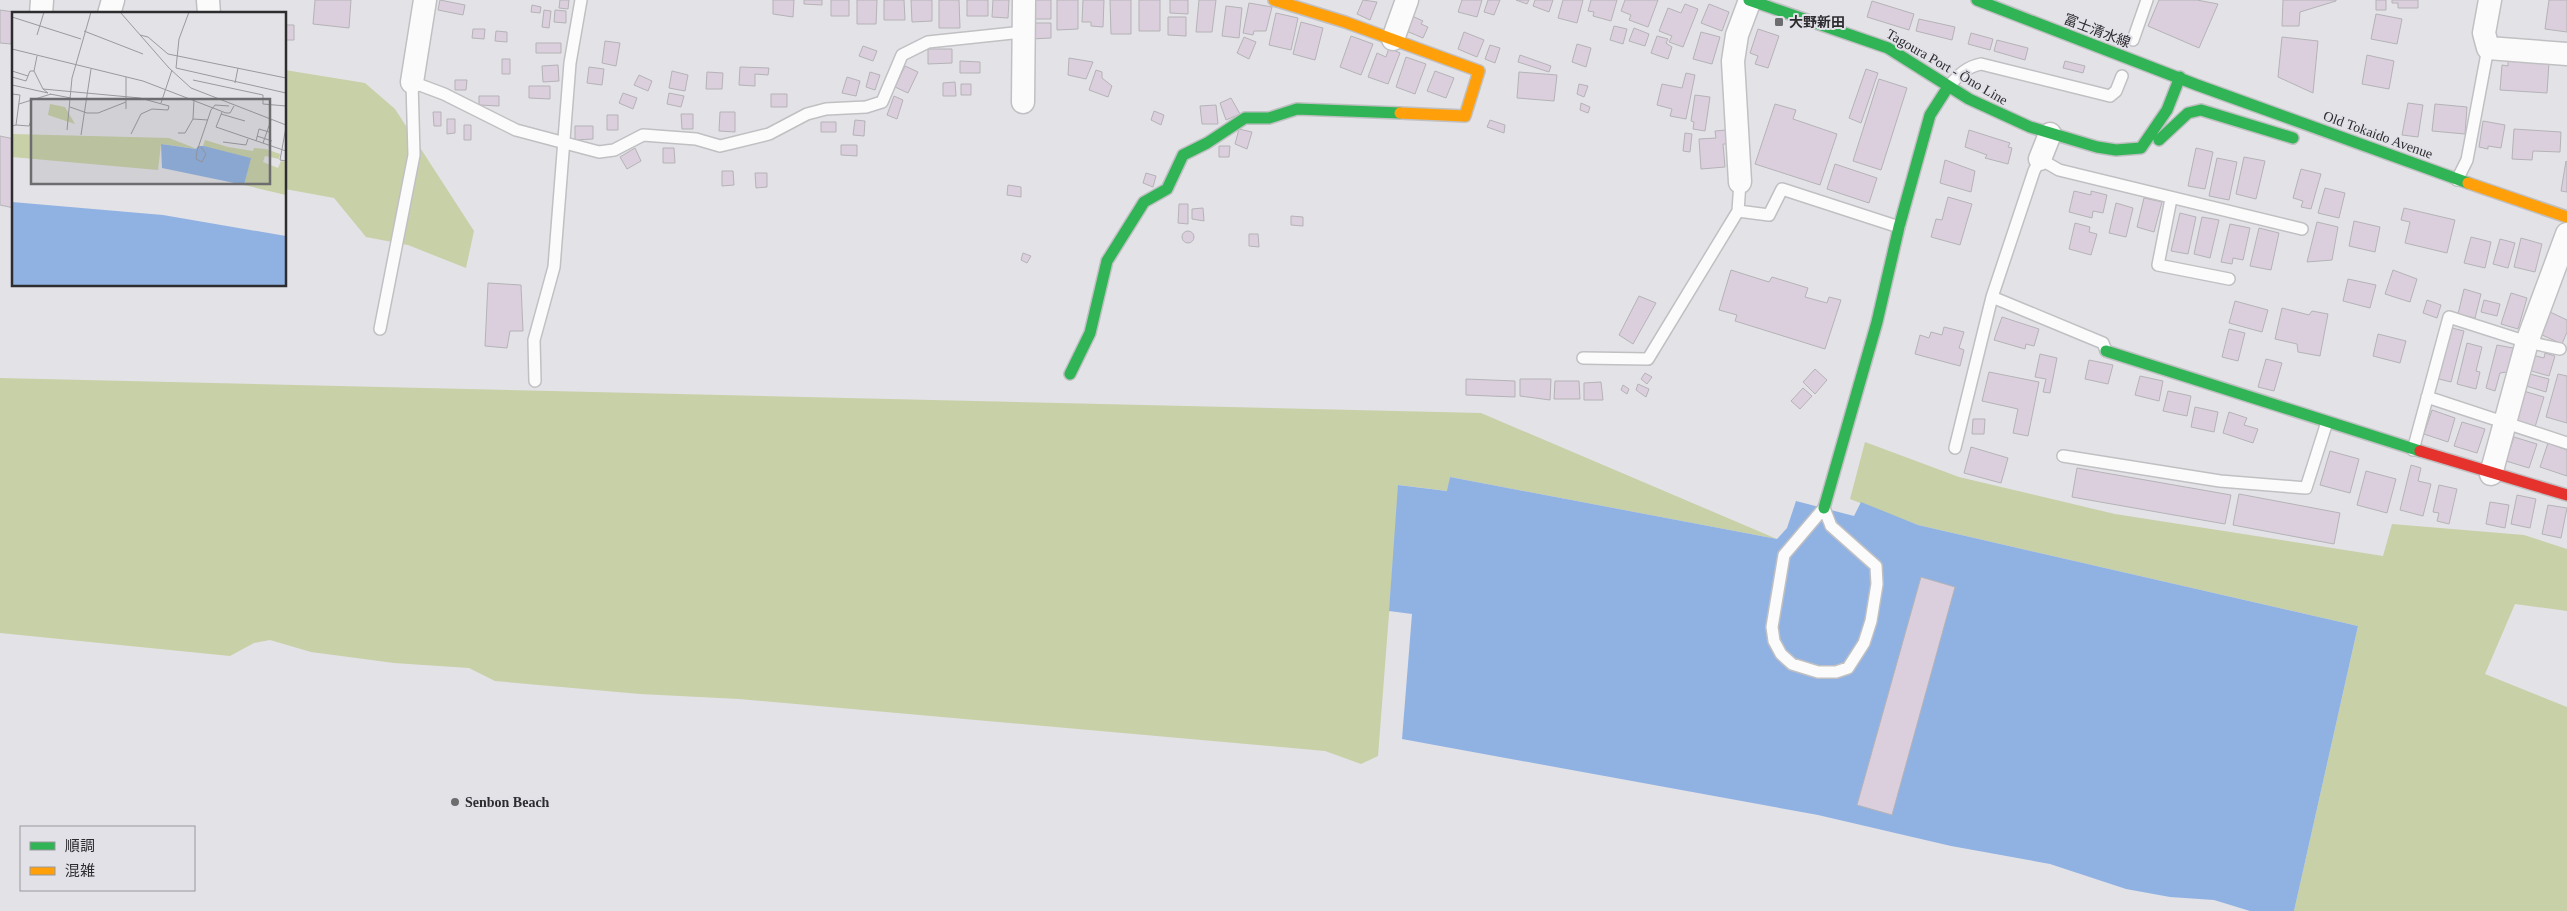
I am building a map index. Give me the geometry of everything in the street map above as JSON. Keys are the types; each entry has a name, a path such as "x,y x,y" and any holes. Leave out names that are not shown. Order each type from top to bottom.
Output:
{"street":[{"path":"412,82 425,0"},
{"path":"1023,102 1024,0"},
{"path":"1070,374 1090,333 1107,261 1144,202 1167,189 1183,155 1207,144 1246,118 1269,118 1297,109 1465,116 1479,71 1393,39 1274,0"},
{"path":"1393,39 1407,0"},
{"path":"1740,182 1733,62 1737,35 1750,0"},
{"name":"Tagoura Port - Ōno Line","path":"1750,0 1888,48 1948,87 2007,118 2050,134 2116,150 2141,148"},
{"name":"富士清水線","path":"1977,0 2180,78"},
{"path":"2490,0 2484,33 2488,48 2567,54"},
{"path":"2141,148 2167,110 2180,78"},
{"name":"Old Tokaido Avenue","path":"2180,78 2457,180 2567,217"},
{"path":"1824,508 1877,322 1898,227 1930,115 1948,87"},
{"path":"2141,148 2157,142 2188,113 2201,110 2306,142"},
{"path":"2040,159 2050,134"},
{"path":"2400,171 2437,183 2457,180"},
{"path":"2491,474 2527,342 2567,234"},
{"path":"2106,351 2414,450 2567,495"}],"lane":[{"path":"535,381 534,340 554,266 570,63 581,0"},
{"path":"2133,40 2147,0"},
{"path":"380,329 414,154 412,82 444,94 516,130 599,152 614,150 643,135 696,139 720,146 743,142 769,134 808,114 882,102 902,55 928,42 1023,32"},
{"path":"2457,180 2467,160 2488,48"},
{"path":"1948,87 1961,73 1971,66 1981,64 2101,96 2110,96 2116,91 2122,76"},
{"path":"1955,448 1992,297 2034,170 2040,159 2059,170 2171,199 2302,229"},
{"path":"1583,358 1648,359 1738,211 1740,182"},
{"path":"1738,211 1769,215 1782,189 1898,227"},
{"path":"2171,199 2158,265 2229,279"},
{"path":"1992,297 2103,343 2106,351"},
{"path":"2414,450 2449,317 2527,342 2560,349"},
{"path":"2427,397 2567,443"},
{"path":"2064,456 2220,481 2306,488 2327,422"},
{"path":"1824,508 1832,526 1876,566 1877,584 1864,643 1848,668 1836,672 1818,672 1792,664 1781,654 1774,641 1772,627 1784,555 1824,508"}],"green space":[{"path":"286,70 365,83 395,109 474,231 466,268 408,245 366,237 334,198 286,189"},
{"path":"0,378 1481,413 1777,539 1450,477 1448,491 1399,485 1378,756 1361,764 1325,751 739,699 640,694 495,681 469,668 394,663 311,652 270,640 254,643 230,656 0,633"},
{"path":"1865,442 1959,477 2115,514 2383,556 2392,524 2524,535 2567,549 2567,611 2515,604 2485,674 2567,707 2567,911 2294,911 2358,626 1918,525 1850,499"}],"water":[{"path":"1450,477 1777,539 1787,528 1796,501 1854,516 1861,502 1918,525 2358,626 2294,911 2250,911 2214,900 2170,897 2126,889 2050,864 1951,846 1818,815 1402,739 1412,614 1389,611 1398,485 1447,491"}],"building":[{"path":"315,0 351,0 349,28 313,24"},
{"path":"440,0 465,5 463,15 438,10"},
{"path":"560,0 569,0 568,9 559,8"},
{"path":"773,0 794,0 793,17 773,14"},
{"path":"804,0 822,0 822,5 804,4"},
{"path":"831,0 849,0 849,16 831,16"},
{"path":"857,0 877,0 876,24 857,24"},
{"path":"884,0 904,0 905,20 884,20"},
{"path":"911,0 932,0 932,21 912,22"},
{"path":"939,0 959,0 960,28 939,28"},
{"path":"967,0 988,0 988,16 967,16"},
{"path":"993,0 1009,0 1008,18 992,17"},
{"path":"1030,0 1051,0 1051,19 1031,19"},
{"path":"1057,0 1078,0 1078,29 1057,30"},
{"path":"1083,0 1104,0 1103,27 1091,26 1091,22 1082,22"},
{"path":"1110,0 1131,0 1131,34 1111,34"},
{"path":"1139,0 1160,0 1160,31 1139,31"},
{"path":"1170,0 1188,0 1188,14 1170,13"},
{"path":"1199,0 1216,0 1212,32 1196,32"},
{"path":"1363,0 1377,2 1370,20 1357,14"},
{"path":"1462,0 1482,0 1477,17 1458,12"},
{"path":"1488,0 1500,0 1494,15 1484,12"},
{"path":"1516,0 1529,0 1527,4"},
{"path":"1535,0 1553,0 1549,12 1533,6"},
{"path":"1563,0 1583,0 1577,23 1558,18"},
{"path":"1591,0 1617,0 1611,21 1593,16 1594,12 1588,11"},
{"path":"1625,0 1658,0 1648,27 1629,20 1631,15 1621,11"},
{"path":"2159,0 2197,0 2218,4 2199,48 2148,26"},
{"path":"2283,0 2336,1 2300,12 2299,26 2282,26"},
{"path":"2376,0 2386,0 2386,10 2376,10"},
{"path":"2392,0 2418,0 2418,8 2398,8 2398,3 2392,3"},
{"path":"2549,0 2567,0 2567,32 2545,29"},
{"path":"1872,1 1914,14 1909,30 1867,17"},
{"path":"1249,3 1272,7 1266,31 1254,31 1253,35 1243,33"},
{"path":"1685,4 1698,9 1683,47 1669,42 1672,36 1659,31 1668,8 1681,13"},
{"path":"1709,4 1729,12 1722,31 1701,23"},
{"path":"532,5 541,7 540,13 531,12"},
{"path":"1226,6 1242,8 1239,38 1222,36"},
{"path":"0,10 14,12 12,12 11,44 0,43"},
{"path":"544,10 551,11 549,28 542,27"},
{"path":"555,10 566,11 566,23 554,22"},
{"path":"1276,13 1298,18 1291,50 1269,45"},
{"path":"2376,14 2402,19 2397,44 2371,39"},
{"path":"1410,15 1423,21 1421,24 1428,27 1423,38 1404,30"},
{"path":"1168,17 1186,17 1186,36 1168,35"},
{"path":"1919,19 1955,27 1952,40 1916,31"},
{"path":"1301,22 1323,28 1315,60 1293,54"},
{"path":"1031,23 1051,23 1051,38 1031,39"},
{"path":"286,25 294,25 294,40 286,40"},
{"path":"1614,26 1627,29 1623,44 1610,40"},
{"path":"1634,28 1649,34 1645,46 1629,41"},
{"path":"473,29 485,29 484,39 472,38"},
{"path":"1758,29 1779,36 1768,68 1755,64 1758,56 1750,53"},
{"path":"496,31 507,32 507,42 495,41"},
{"path":"1464,32 1484,40 1477,57 1458,49"},
{"path":"1701,32 1720,37 1712,64 1693,59"},
{"path":"1971,33 1993,39 1990,50 1968,44"},
{"path":"1351,36 1373,44 1361,75 1340,67"},
{"path":"1657,36 1668,39 1666,43 1672,47 1668,59 1651,53"},
{"path":"1244,37 1256,42 1249,59 1237,53"},
{"path":"2282,37 2318,41 2313,93 2278,77"},
{"path":"1997,40 2028,48 2025,60 1994,51"},
{"path":"605,41 620,43 616,66 602,63"},
{"path":"536,43 561,43 561,53 536,53"},
{"path":"1577,44 1591,48 1586,67 1572,62"},
{"path":"1490,45 1500,48 1495,63 1485,59"},
{"path":"863,46 877,51 873,61 859,56"},
{"path":"1389,48 1400,53 1388,84 1368,77 1377,53 1386,57"},
{"path":"928,49 952,49 952,63 928,64"},
{"path":"1520,55 1551,66 1549,72 1518,62"},
{"path":"2367,55 2394,61 2389,89 2362,84"},
{"path":"1406,57 1426,64 1415,94 1396,87"},
{"path":"1069,58 1093,62 1086,79 1068,75"},
{"path":"502,59 510,59 510,74 502,74"},
{"path":"2508,60 2549,62 2547,93 2500,90 2502,65 2508,66"},
{"path":"960,61 980,62 980,73 960,73"},
{"path":"2065,61 2085,66 2083,73 2063,68"},
{"path":"558,65 559,81 543,82 542,66"},
{"path":"905,66 918,72 908,93 895,87"},
{"path":"589,67 604,69 602,85 587,83"},
{"path":"740,67 769,68 768,75 755,74 755,86 739,85"},
{"path":"1866,69 1878,73 1861,123 1849,118"},
{"path":"1096,70 1102,72 1102,78 1112,86 1108,97 1089,90"},
{"path":"672,71 688,75 685,91 669,88"},
{"path":"1435,71 1454,78 1446,98 1427,91"},
{"path":"707,72 723,73 722,89 706,89"},
{"path":"870,72 880,75 875,90 866,87"},
{"path":"1519,72 1557,75 1554,101 1517,98"},
{"path":"1686,73 1695,75 1686,119 1670,116 1672,109 1657,105 1662,84 1682,88"},
{"path":"639,75 652,81 648,91 634,85"},
{"path":"847,77 860,81 856,96 842,93"},
{"path":"1879,79 1907,88 1881,170 1853,161"},
{"path":"455,80 467,80 466,90 455,90"},
{"path":"955,82 956,96 943,96 943,83"},
{"path":"961,84 971,84 971,95 961,95"},
{"path":"1579,84 1588,86 1584,97 1577,94"},
{"path":"529,86 550,86 550,99 529,98"},
{"path":"623,93 637,98 633,109 619,103"},
{"path":"669,93 684,96 681,107 667,104"},
{"path":"771,94 787,94 787,107 771,107"},
{"path":"1695,95 1710,97 1705,131 1693,129 1694,122 1691,121"},
{"path":"479,96 499,96 499,106 479,105"},
{"path":"894,96 903,100 897,119 887,115"},
{"path":"1231,98 1240,114 1226,120 1220,103"},
{"path":"1581,103 1590,107 1588,113 1580,110"},
{"path":"2408,103 2423,105 2418,137 2402,135"},
{"path":"1775,104 1796,110 1793,119 1837,134 1820,185 1755,164"},
{"path":"2435,104 2467,107 2465,134 2432,131"},
{"path":"1216,105 1218,124 1202,124 1200,106"},
{"path":"1154,111 1164,115 1161,125 1151,120"},
{"path":"433,112 441,112 441,126 434,126"},
{"path":"720,112 735,112 735,132 719,131"},
{"path":"681,114 693,114 693,129 682,129"},
{"path":"607,115 618,115 618,130 607,130"},
{"path":"447,119 455,119 455,133 447,134"},
{"path":"855,120 865,121 864,136 853,135"},
{"path":"1490,120 1505,125 1504,133 1487,127"},
{"path":"2483,121 2505,125 2501,148 2488,146 2488,149 2479,147"},
{"path":"821,122 836,122 836,132 821,132"},
{"path":"464,125 471,125 471,140 464,140"},
{"path":"575,126 593,126 593,139 575,140"},
{"path":"1239,129 1252,132 1247,149 1235,144"},
{"path":"2514,129 2561,132 2560,152 2533,151 2532,160 2512,159"},
{"path":"1726,130 1727,144 1723,144 1725,167 1701,169 1699,139 1716,138 1715,131"},
{"path":"1969,130 2010,143 2008,147 2012,148 2008,164 1985,158 1987,155 1965,147"},
{"path":"1685,133 1692,134 1690,152 1683,151"},
{"path":"0,136 12,139 12,208 0,205"},
{"path":"841,145 857,145 857,156 841,155"},
{"path":"1219,146 1230,146 1229,157 1219,157"},
{"path":"635,148 641,161 627,169 620,157"},
{"path":"663,148 674,148 675,163 663,163"},
{"path":"2196,148 2213,152 2205,189 2188,186"},
{"path":"2244,157 2265,161 2256,199 2236,194"},
{"path":"2217,158 2237,162 2229,200 2209,196"},
{"path":"1945,160 1975,171 1971,192 1940,183"},
{"path":"2567,162 2567,192 2561,191"},
{"path":"1835,164 1877,178 1869,203 1827,189"},
{"path":"2301,169 2321,174 2311,209 2301,207 2303,201 2293,198"},
{"path":"722,171 733,171 734,185 722,186"},
{"path":"755,173 767,173 767,187 756,188"},
{"path":"1146,173 1156,176 1153,187 1143,183"},
{"path":"1008,185 1021,187 1021,197 1007,195"},
{"path":"2325,188 2345,193 2339,218 2318,213"},
{"path":"2074,191 2091,195 2091,191 2107,195 2103,213 2093,211 2092,218 2069,212"},
{"path":"1948,197 1972,204 1960,245 1931,237 1936,219 1942,220"},
{"path":"2144,198 2162,202 2154,232 2137,227"},
{"path":"2116,203 2133,208 2126,237 2109,233"},
{"path":"1179,204 1188,204 1188,224 1178,223"},
{"path":"1203,208 1204,221 1192,219 1192,209"},
{"path":"2404,208 2455,220 2447,253 2405,243 2410,222 2401,220"},
{"path":"2180,213 2196,217 2188,254 2171,251"},
{"path":"1291,216 1303,217 1303,226 1291,225"},
{"path":"2202,217 2219,220 2210,258 2194,254"},
{"path":"2354,221 2380,227 2375,252 2349,246"},
{"path":"2317,222 2338,227 2332,260 2307,262"},
{"path":"2075,223 2090,227 2089,232 2097,234 2091,255 2069,249"},
{"path":"2230,224 2250,228 2243,260 2233,258 2232,264 2221,262"},
{"path":"2259,228 2279,233 2271,270 2250,266"},
{"path":"1188,231 1194,237 1188,243 1182,237"},
{"path":"1249,234 1258,234 1259,247 1249,246"},
{"path":"2471,237 2491,242 2485,268 2464,263"},
{"path":"2521,238 2542,244 2535,272 2514,267"},
{"path":"2500,239 2515,243 2508,268 2493,264"},
{"path":"1023,253 1031,256 1027,263 1021,260"},
{"path":"1731,270 1769,282 1772,277 1808,288 1805,297 1827,303 1829,297 1841,300 1825,349 1735,321 1737,315 1719,310"},
{"path":"2393,270 2417,279 2410,302 2385,294"},
{"path":"2348,279 2376,285 2370,308 2343,301"},
{"path":"488,283 521,285 523,331 510,331 507,348 485,346"},
{"path":"2464,289 2481,294 2475,318 2458,314"},
{"path":"2511,293 2527,298 2518,329 2501,324"},
{"path":"1639,296 1656,303 1633,344 1619,335"},
{"path":"2427,300 2441,305 2437,318 2423,313"},
{"path":"2484,300 2500,304 2497,316 2481,312"},
{"path":"2235,301 2268,310 2262,332 2229,323"},
{"path":"2282,308 2309,315 2312,311 2328,314 2320,356 2298,352 2297,344 2275,339"},
{"path":"2550,312 2567,320 2567,332 2562,344 2540,334"},
{"path":"2002,317 2039,329 2034,346 2026,344 2025,349 1994,340"},
{"path":"1944,327 1964,332 1959,348 1964,350 1960,366 1915,354 1920,335 1929,338 1931,332 1942,335"},
{"path":"2448,327 2464,331 2451,382 2435,378"},
{"path":"2229,329 2245,333 2238,361 2222,357"},
{"path":"2378,334 2406,341 2400,363 2373,356"},
{"path":"2467,343 2482,347 2476,371 2480,372 2476,389 2457,384"},
{"path":"2497,345 2513,348 2507,372 2500,373 2495,391 2486,388"},
{"path":"2545,353 2555,356 2549,376 2528,370 2532,355 2544,358"},
{"path":"2040,354 2057,358 2050,393 2043,392 2046,379 2035,377"},
{"path":"2266,359 2282,363 2274,391 2258,387"},
{"path":"2089,360 2113,365 2108,384 2085,379"},
{"path":"1815,369 1827,380 1815,394 1803,382"},
{"path":"1989,372 2039,382 2028,436 2013,433 2018,409 1982,401"},
{"path":"1645,373 1652,377 1647,384 1641,379"},
{"path":"2526,373 2549,379 2546,392 2523,385"},
{"path":"2558,374 2567,376 2567,423 2546,417"},
{"path":"2140,376 2163,381 2159,401 2135,395"},
{"path":"1466,379 1515,381 1515,397 1466,395"},
{"path":"1520,379 1551,379 1550,400 1520,396"},
{"path":"1555,381 1579,381 1580,399 1554,399"},
{"path":"1601,382 1603,400 1584,400 1584,383"},
{"path":"1638,384 1649,389 1646,397 1636,390"},
{"path":"1623,385 1629,389 1627,394 1621,390"},
{"path":"1803,388 1812,396 1800,409 1791,401"},
{"path":"2520,390 2544,397 2535,427 2512,420"},
{"path":"2168,391 2191,396 2187,416 2163,411"},
{"path":"2195,407 2218,412 2214,432 2191,427"},
{"path":"2432,410 2455,418 2448,442 2424,434"},
{"path":"2229,412 2247,418 2244,425 2258,429 2253,443 2223,433"},
{"path":"1973,419 1985,419 1984,434 1972,434"},
{"path":"2462,422 2485,429 2477,453 2454,446"},
{"path":"2514,437 2537,444 2529,468 2506,461"},
{"path":"2548,443 2567,450 2567,476 2540,467"},
{"path":"1971,447 2008,458 2001,483 1964,473"},
{"path":"2330,451 2359,459 2350,493 2320,485"},
{"path":"2411,465 2421,468 2418,481 2431,484 2423,516 2400,510"},
{"path":"2077,468 2231,495 2225,524 2072,497"},
{"path":"2366,471 2396,479 2387,513 2357,505"},
{"path":"2439,485 2457,489 2449,524 2437,521 2439,513 2433,512"},
{"path":"2239,494 2340,513 2334,544 2233,525"},
{"path":"2517,495 2536,499 2530,528 2511,524"},
{"path":"2490,502 2509,505 2505,528 2486,524"},
{"path":"2548,505 2567,508 2561,538 2542,534"},
{"path":"1921,577 1955,587 1892,815 1857,805"}],"traffic: fast":[{"path":"1749,0 1888,48 1969,99 2030,127 2097,147 2116,150 2141,148 2167,110 2180,77"},
{"path":"1977,0 2197,85 2468,183"},
{"path":"1824,508 1877,322 1899,227 1930,115 1948,87"},
{"path":"1070,374 1090,333 1107,261 1144,202 1167,189 1183,155 1207,143 1245,118 1269,118 1297,109 1400,113"},
{"path":"2159,140 2188,113 2201,110 2293,138"},
{"path":"2106,351 2420,451"}],"traffic: slow":[{"path":"1274,0 1345,22 1479,71 1465,116 1400,113"},
{"path":"2468,183 2567,217"}],"traffic: jam":[{"path":"2420,451 2567,495"}],"place":[{"name":"大野新田","path":"1779,22"},
{"name":"Senbon Beach","path":"455,802"}]}
